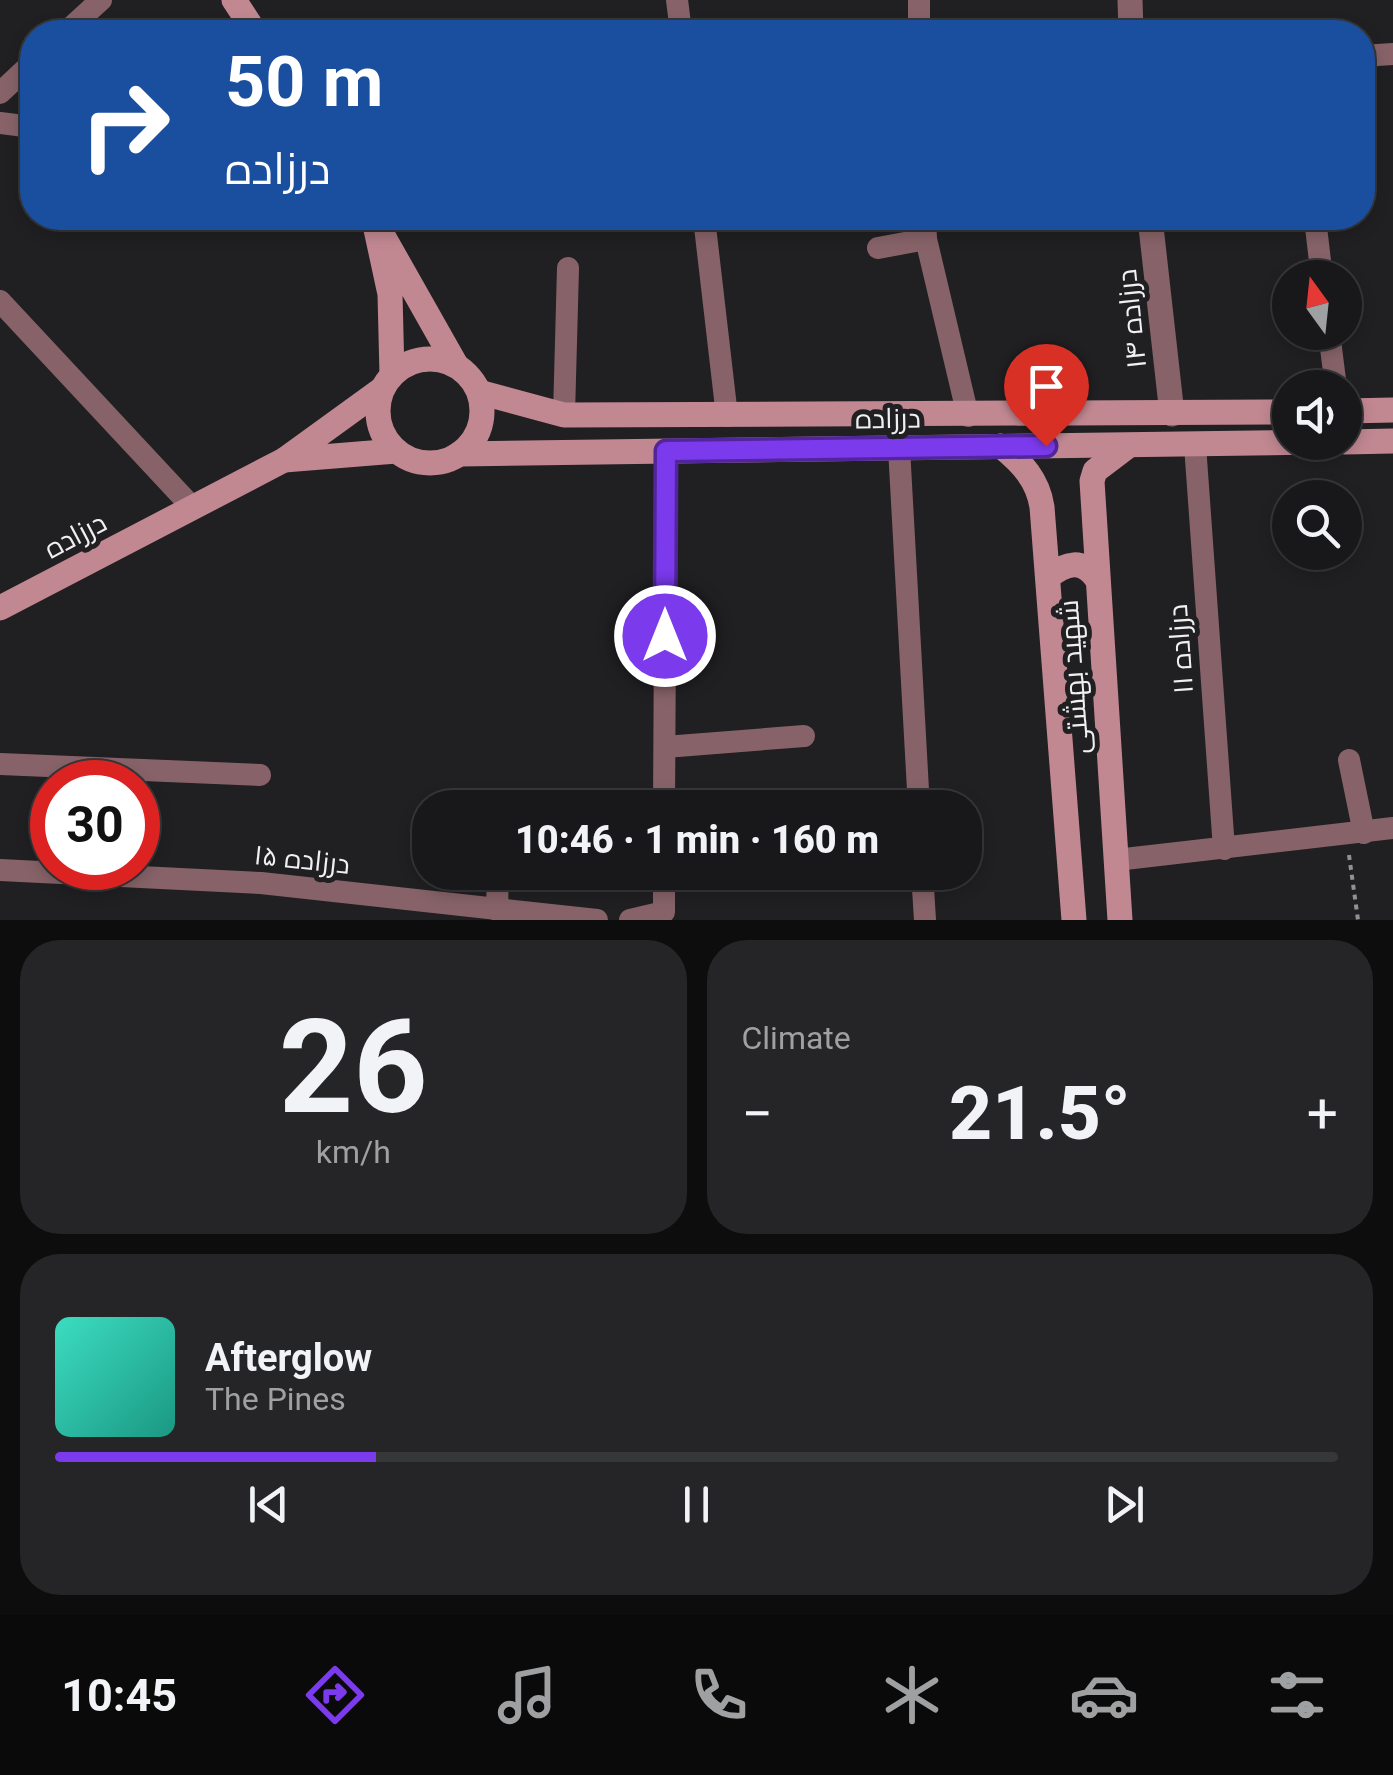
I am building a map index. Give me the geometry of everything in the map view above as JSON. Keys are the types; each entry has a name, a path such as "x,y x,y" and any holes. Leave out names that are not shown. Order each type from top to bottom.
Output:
{"main road":[{"path":"376,230 390,294 387,382 378,405 378,422 385,438 410,460 427,463 444,462 472,442 480,426 479,392 470,376 456,365 422,359 406,364 387,382"},
{"path":"380,230 456,365"},
{"name":"درزاده","path":"0,608 284,460 387,382"},
{"name":"درزاده","path":"479,392 564,416 1272,412"},
{"path":"1362,411 1393,410"},
{"path":"1362,442 1393,441"},
{"name":"درزاده","path":"460,454 1272,443"},
{"name":"شهید بهشتی","path":"1001,446 1026,470 1040,493 1074,920"},
{"name":"شهید بهشتی","path":"1120,920 1092,481 1095,472 1128,446"},
{"path":"284,460 396,451"},
{"path":"1048,577 1074,564 1091,570 1096,579"}],"street":[{"path":"79,20 101,0"},
{"path":"0,93 20,74"},
{"path":"705,230 727,416"},
{"path":"878,248 920,230"},
{"path":"925,230 968,416"},
{"name":"درزاده ۱۴","path":"1151,230 1172,414"},
{"path":"1316,230 1320,260"},
{"path":"564,416 568,268"},
{"path":"0,301 193,508"},
{"name":"درزاده ۱۱","path":"1195,445 1224,849"},
{"path":"899,448 918,790"},
{"path":"664,790 666,451"},
{"path":"665,747 804,736"},
{"path":"1350,760 1355,834"},
{"path":"0,764 260,775"},
{"path":"1116,860 1393,828"},
{"name":"درزاده ۱۵","path":"0,870 261,884 458,913 497,910 597,920"},
{"path":"497,910 498,890"},
{"path":"630,920 664,912 664,890"},
{"path":"923,890 925,920"}],"path":[{"path":"1355,834 1358,920"}],"route":[{"path":"665,636 666,451 1046,446"}]}
